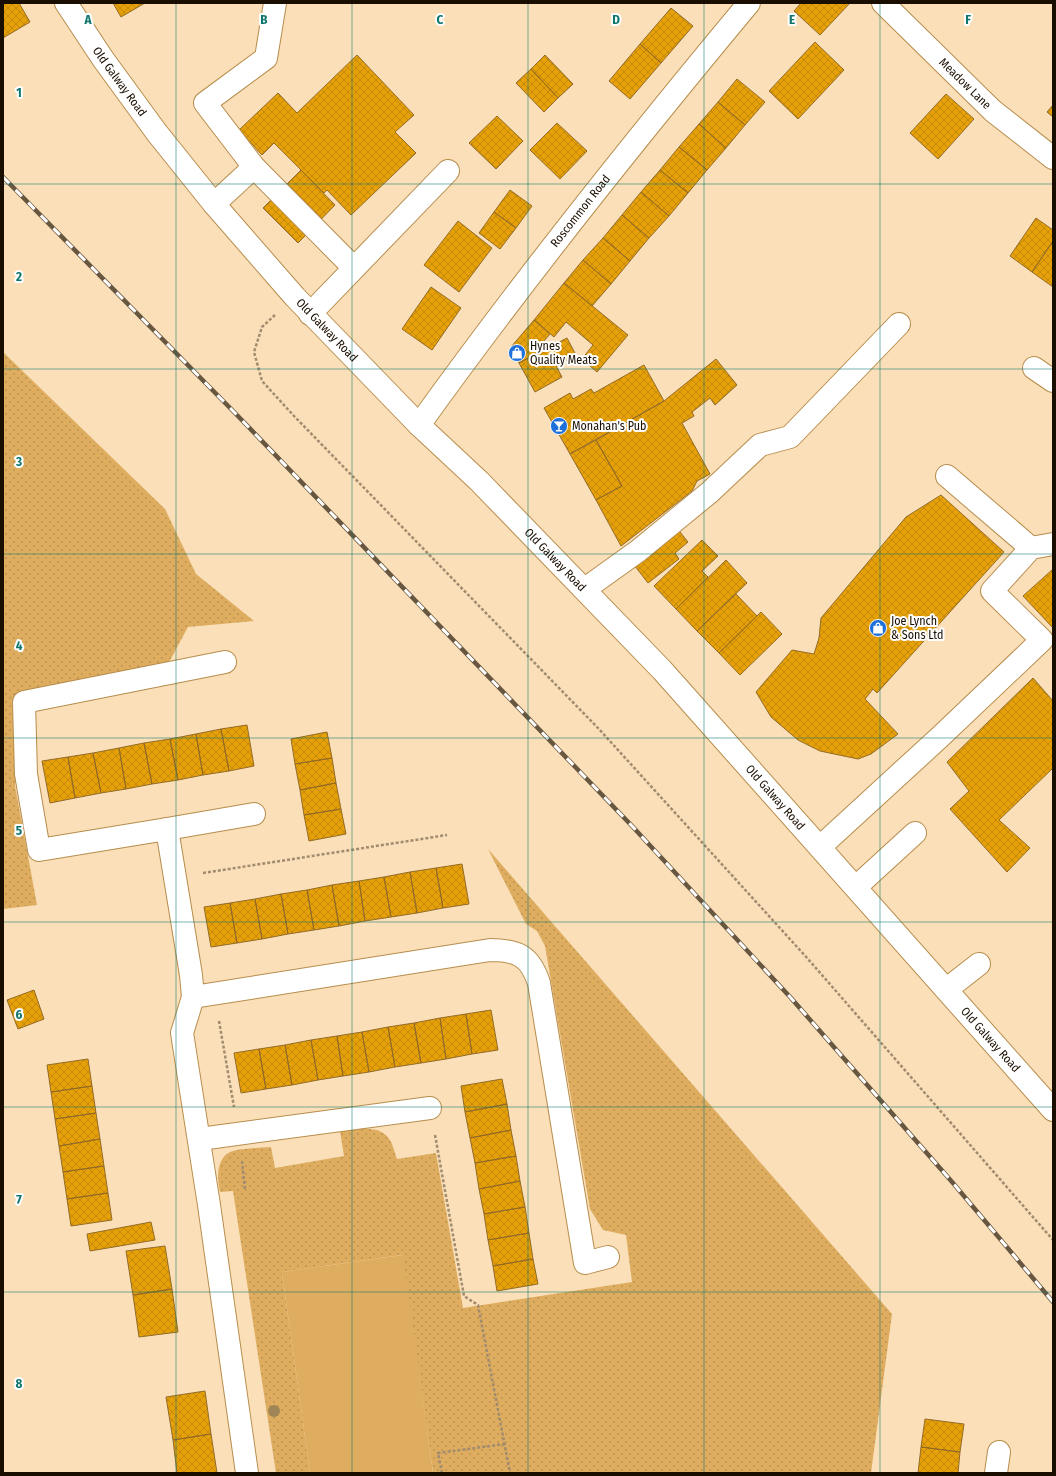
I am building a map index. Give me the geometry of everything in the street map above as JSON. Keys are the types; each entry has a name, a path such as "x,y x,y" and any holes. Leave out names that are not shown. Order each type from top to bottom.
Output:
{"main road":[{"name":"Old Galway Road","path":"66,3 133,102 214,204 310,314 419,425 479,481 662,670 1053,1110"},
{"path":"276,3 266,58 205,103 254,167 354,268"},
{"name":"Roscommon Road","path":"419,425 494,320 692,71 749,3"},
{"name":"Meadow Lane","path":"883,3 993,111 1053,158"},
{"path":"214,204 254,167"},
{"path":"310,314 448,171"},
{"path":"585,589 638,551 710,492 760,445 790,437 899,324"},
{"path":"1034,368 1053,381"},
{"path":"947,476 1031,548"},
{"path":"820,847 941,736 1042,640 992,591 1031,548 1053,544"},
{"path":"225,662 24,702 26,774 39,850 254,814"},
{"path":"167,829 188,956 193,997 182,1034 200,1139 247,1473"},
{"path":"856,887 915,832"},
{"path":"193,997 490,950 503,950 520,956 530,962 535,970 539,983 585,1263 608,1257"},
{"path":"947,989 979,964"},
{"path":"200,1139 430,1108"}],"path":[{"path":"272,317 262,327 254,352 262,381 294,416 598,728 808,959 1053,1240"},
{"path":"200,873 447,834"},
{"path":"215,993 246,1189"},
{"path":"430,1108 464,1296 478,1305 510,1473"},
{"path":"442,1473 438,1454 504,1444"}],"shaded area":[{"path":"3,352 165,509 196,574 254,621 188,627 168,664 17,696 15,786 37,905 3,909"},
{"path":"488,849 892,1314 871,1473 430,1473 433,1472 402,1255 282,1272 310,1473 276,1473 233,1191 220,1192 219,1187 218,1175 220,1164 225,1155 230,1152 244,1149 271,1147 275,1168 344,1156 340,1131 369,1129 376,1130 388,1137 397,1159 436,1153 463,1308 632,1282 626,1235 603,1230 590,1209 545,946 537,931 526,924"},
{"path":"403,1255 433,1473 310,1473 282,1272"}],"building":[{"path":"3,3 19,3 30,22 3,38"},
{"path":"113,3 145,3 121,17"},
{"path":"801,3 850,3 820,35 794,11"},
{"path":"671,8 693,26 661,63 640,44"},
{"path":"815,42 844,70 798,119 769,91"},
{"path":"640,44 661,63 630,99 609,81"},
{"path":"357,55 414,115 395,132 416,153 351,215 327,190 324,193 274,143 262,155 239,130 278,93 297,113"},
{"path":"545,55 573,84 558,98 531,69"},
{"path":"531,69 558,98 544,112 516,83"},
{"path":"737,79 765,102 745,125 718,102"},
{"path":"946,94 974,119 938,159 910,133"},
{"path":"718,102 745,125 726,148 699,124"},
{"path":"1053,105 1053,117 1047,112"},
{"path":"497,116 523,141 496,169 469,143"},
{"path":"557,123 587,151 560,179 530,150"},
{"path":"699,124 726,148 707,170 679,147"},
{"path":"679,147 707,170 688,193 660,170"},
{"path":"301,170 335,205 298,243 263,208"},
{"path":"660,170 688,193 669,216 641,192"},
{"path":"510,190 532,206 516,228 494,212"},
{"path":"641,192 669,216 649,238 622,215"},
{"path":"494,212 516,228 500,249 479,233"},
{"path":"622,215 649,238 630,261 603,238"},
{"path":"1036,218 1053,230 1053,241 1032,272 1010,256"},
{"path":"458,221 492,248 459,292 424,265"},
{"path":"603,238 630,261 611,284 583,260"},
{"path":"1053,241 1053,287 1032,272"},
{"path":"583,260 611,284 592,306 564,283"},
{"path":"564,283 628,335 597,372 582,359 593,345 566,322 554,337 534,320"},
{"path":"431,287 461,308 432,350 402,329"},
{"path":"534,320 550,334 543,342 546,349 519,363 511,347"},
{"path":"567,338 576,355 556,366 562,377 535,392 519,363"},
{"path":"716,359 737,385 715,405 710,398 692,412 694,416 682,423 710,474 697,481 692,491 621,546 596,500 622,486 596,440 664,401"},
{"path":"644,365 664,401 570,454 544,408 570,393 573,399 591,389 594,393"},
{"path":"596,440 622,486 596,500 570,454"},
{"name":"Joe Lynch & Sons Ltd","path":"941,495 1004,552 877,693 873,689 865,699 898,734 871,754 858,759 820,751 798,740 771,717 756,692 792,650 814,654 819,638 821,618 906,517"},
{"path":"676,527 688,542 675,553 679,559 648,583 631,561"},
{"path":"702,540 718,556 702,571 708,577 676,609 654,586"},
{"path":"726,560 747,583 697,631 676,609"},
{"path":"1053,569 1053,628 1023,596"},
{"path":"736,594 757,616 719,653 697,631"},
{"path":"761,612 782,634 740,675 719,653"},
{"path":"1033,678 1053,701 1053,768 999,820 1030,848 1007,872 950,809 969,791 947,762"},
{"path":"247,725 254,766 229,771 221,729"},
{"path":"221,729 229,771 203,775 196,734"},
{"path":"327,732 332,758 295,764 291,739"},
{"path":"196,734 203,775 178,780 170,739"},
{"path":"170,739 178,780 152,784 144,743"},
{"path":"144,743 152,784 126,789 119,748"},
{"path":"119,748 126,789 101,793 93,753"},
{"path":"93,753 101,793 75,798 68,757"},
{"path":"68,757 75,798 50,803 42,761"},
{"path":"332,758 336,783 300,790 295,764"},
{"path":"336,783 341,809 304,815 300,790"},
{"path":"341,809 346,834 309,841 304,815"},
{"path":"462,864 469,904 443,908 436,868"},
{"path":"436,868 443,908 417,913 410,872"},
{"path":"410,872 417,913 391,917 384,877"},
{"path":"384,877 391,917 365,921 359,881"},
{"path":"359,881 365,921 339,926 332,885"},
{"path":"332,885 339,926 314,930 307,890"},
{"path":"307,890 314,930 288,934 281,894"},
{"path":"281,894 288,934 262,939 255,899"},
{"path":"255,899 262,939 237,943 230,903"},
{"path":"230,903 237,943 211,947 204,907"},
{"path":"34,990 44,1019 18,1029 7,1000"},
{"path":"491,1010 498,1050 472,1054 466,1014"},
{"path":"466,1014 472,1054 446,1059 440,1018"},
{"path":"440,1018 446,1059 421,1063 414,1023"},
{"path":"414,1023 421,1063 395,1067 388,1027"},
{"path":"388,1027 395,1067 369,1072 362,1032"},
{"path":"362,1032 369,1072 343,1076 337,1036"},
{"path":"337,1036 343,1076 318,1080 311,1040"},
{"path":"311,1040 318,1080 292,1085 285,1045"},
{"path":"285,1045 292,1085 266,1089 259,1049"},
{"path":"259,1049 266,1089 241,1093 234,1053"},
{"path":"88,1059 92,1086 51,1092 47,1065"},
{"path":"502,1079 507,1104 465,1112 461,1086"},
{"path":"92,1086 96,1113 55,1119 51,1092"},
{"path":"507,1104 511,1130 470,1138 465,1112"},
{"path":"96,1113 100,1139 59,1146 55,1119"},
{"path":"511,1130 516,1156 475,1163 470,1138"},
{"path":"100,1139 104,1166 63,1172 59,1146"},
{"path":"516,1156 520,1181 479,1189 475,1163"},
{"path":"104,1166 108,1193 67,1199 63,1172"},
{"path":"520,1181 525,1207 484,1214 479,1189"},
{"path":"108,1193 112,1220 71,1226 67,1199"},
{"path":"525,1207 529,1233 488,1240 484,1214"},
{"path":"151,1222 155,1240 90,1251 87,1234"},
{"path":"529,1233 533,1259 493,1266 488,1240"},
{"path":"165,1246 172,1289 133,1295 126,1251"},
{"path":"533,1259 538,1284 497,1291 493,1266"},
{"path":"172,1289 178,1332 139,1337 133,1295"},
{"path":"205,1391 211,1434 173,1440 166,1397"},
{"path":"925,1419 964,1424 960,1452 921,1447"},
{"path":"211,1434 217,1473 177,1473 173,1440"},
{"path":"921,1447 960,1452 958,1473 918,1473"}],"railway":[{"path":"3,177 235,413 632,826 791,998 953,1183 1053,1302"}],"place":[{"name":"Hynes Quality Meats","path":"517,353"},
{"name":"Monahan's Pub","path":"559,426"},
{"name":"Joe Lynch & Sons Ltd","path":"878,628"}]}
